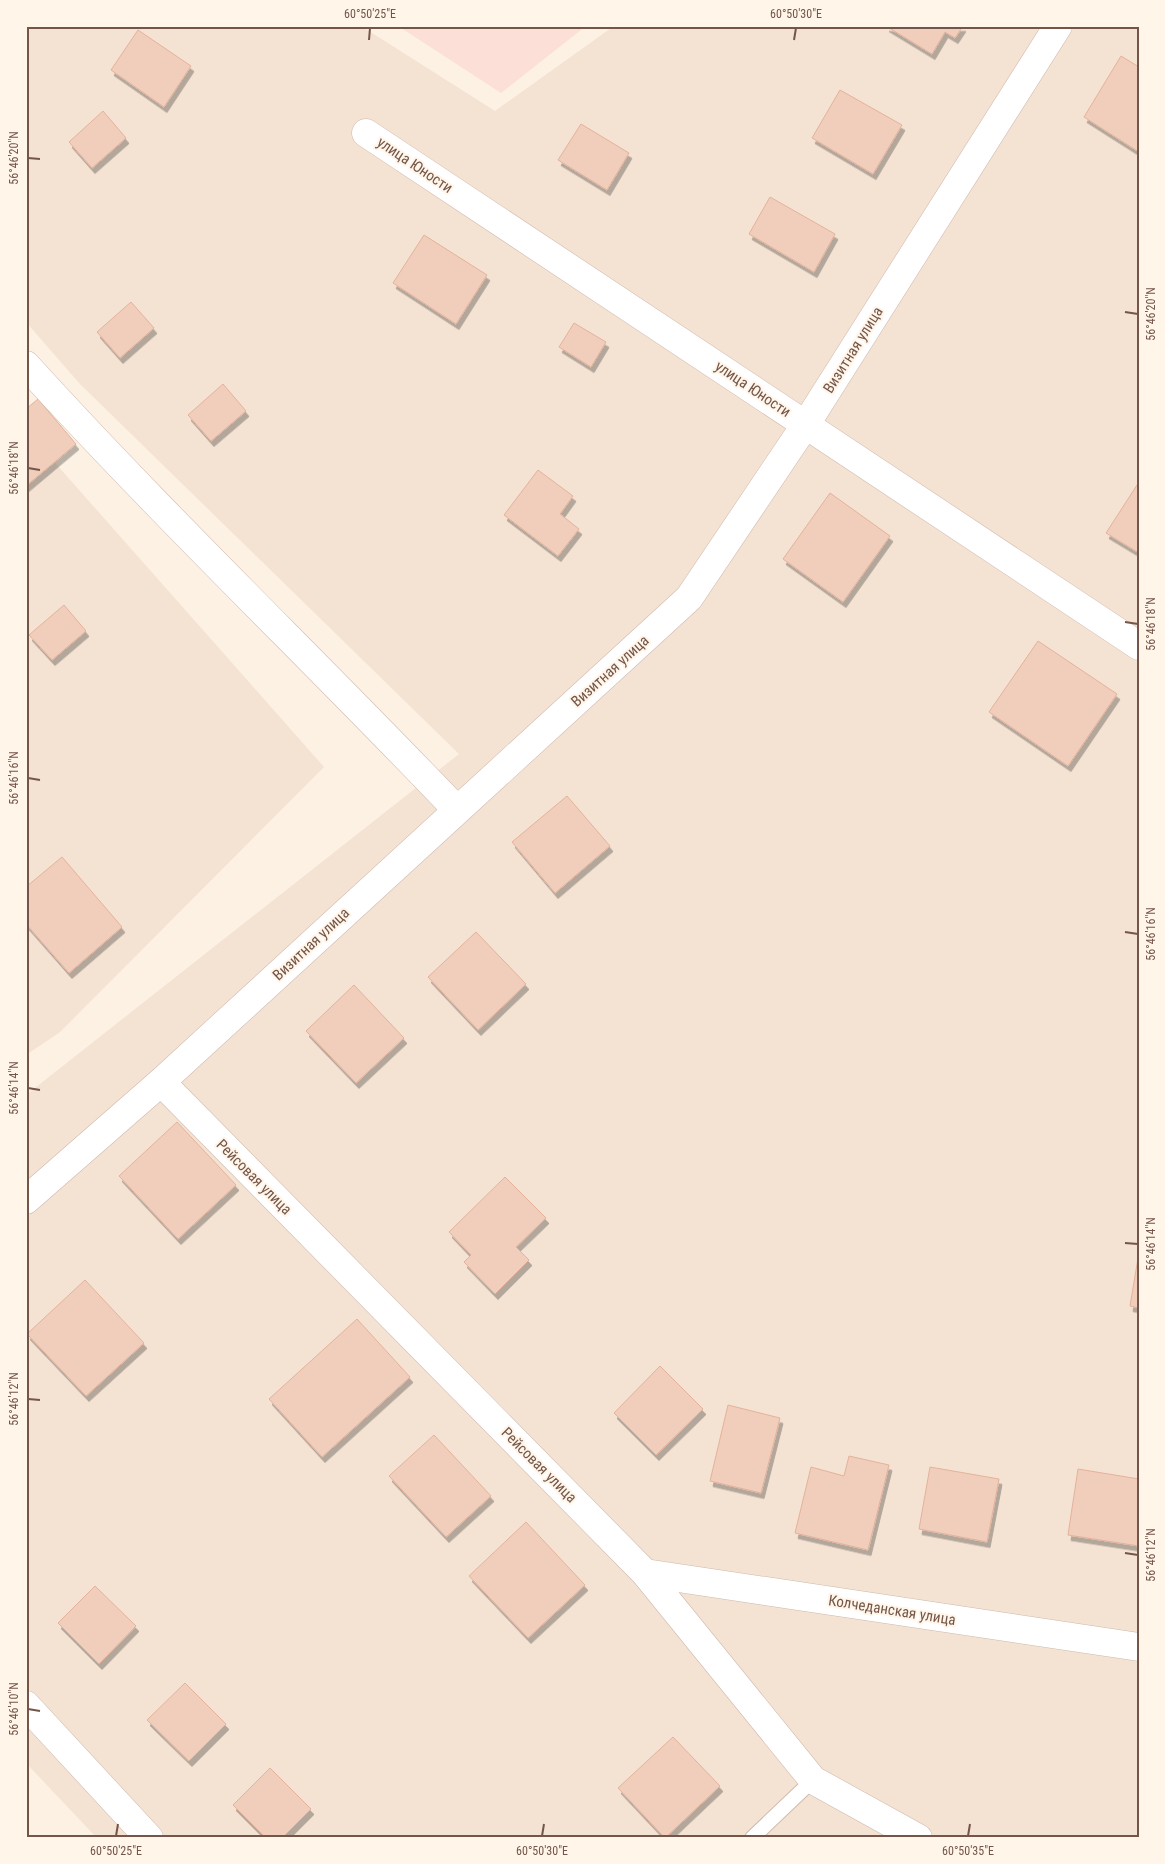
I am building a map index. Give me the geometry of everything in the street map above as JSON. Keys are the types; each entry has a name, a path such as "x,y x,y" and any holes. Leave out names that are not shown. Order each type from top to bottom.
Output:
{"street":[{"name":"Визитная улица","path":"26,1200 160,1082 689,598 806,424 1058,26"},
{"name":"улица Юности","path":"366,133 1139,646"},
{"path":"26,366 86,431 373,722 457,810"},
{"name":"Рейсовая улица","path":"160,1082 645,1573 813,1780 918,1838"},
{"name":"Колчеданская улица","path":"645,1573 1139,1647"},
{"path":"26,1705 149,1838"}],"lane":[{"path":"752,1838 813,1780"}],"shaded area":[{"path":"26,26 361,26 495,111 614,26 1139,26 1139,1838 97,1838 26,1763 26,1095 459,754 80,384 26,322"},
{"path":"398,26 586,26 501,93"},
{"path":"26,430 324,767 60,1032 26,1055"}],"building":[{"path":"886,26 963,26 955,38 945,32 932,54"},
{"path":"138,30 191,66 164,107 111,70"},
{"path":"1121,56 1139,67 1139,152 1084,117"},
{"path":"840,90 902,125 873,174 812,138"},
{"path":"103,111 126,138 92,168 69,142"},
{"path":"581,124 629,153 607,190 558,160"},
{"path":"770,197 835,234 814,272 749,234"},
{"path":"424,235 487,275 456,324 393,283"},
{"path":"131,302 154,328 120,358 97,332"},
{"path":"574,323 606,342 591,367 559,347"},
{"path":"223,384 246,411 211,441 188,415"},
{"path":"38,399 76,444 26,486 26,409"},
{"path":"538,470 573,496 560,514 579,529 558,556 504,515"},
{"path":"1139,482 1139,553 1106,533"},
{"path":"830,493 890,536 843,602 783,559"},
{"path":"64,605 86,631 52,660 29,635"},
{"path":"1038,641 1117,694 1068,766 989,712"},
{"path":"567,796 610,846 555,893 512,842"},
{"path":"62,857 122,927 69,973 26,924 26,887"},
{"path":"476,932 526,984 478,1030 428,977"},
{"path":"354,985 404,1038 356,1083 306,1031"},
{"path":"177,1122 236,1185 178,1239 119,1176"},
{"path":"505,1177 546,1218 516,1247 529,1260 495,1294 464,1262 471,1255 449,1232"},
{"path":"1139,1252 1139,1308 1130,1306"},
{"path":"85,1280 144,1343 86,1396 27,1334"},
{"path":"357,1319 410,1377 322,1457 269,1399"},
{"path":"660,1366 703,1409 656,1455 614,1413"},
{"path":"728,1405 780,1418 761,1493 710,1481"},
{"path":"434,1435 491,1496 446,1537 389,1476"},
{"path":"849,1456 889,1465 868,1550 795,1533 811,1467 844,1476"},
{"path":"930,1467 999,1479 987,1542 919,1529"},
{"path":"1078,1469 1139,1479 1139,1546 1068,1535"},
{"path":"526,1522 585,1585 528,1638 469,1576"},
{"path":"95,1586 136,1626 99,1664 58,1623"},
{"path":"185,1683 226,1724 189,1761 147,1720"},
{"path":"673,1737 720,1786 665,1838 618,1788"},
{"path":"270,1768 311,1809 282,1838 266,1838 233,1805"}]}
